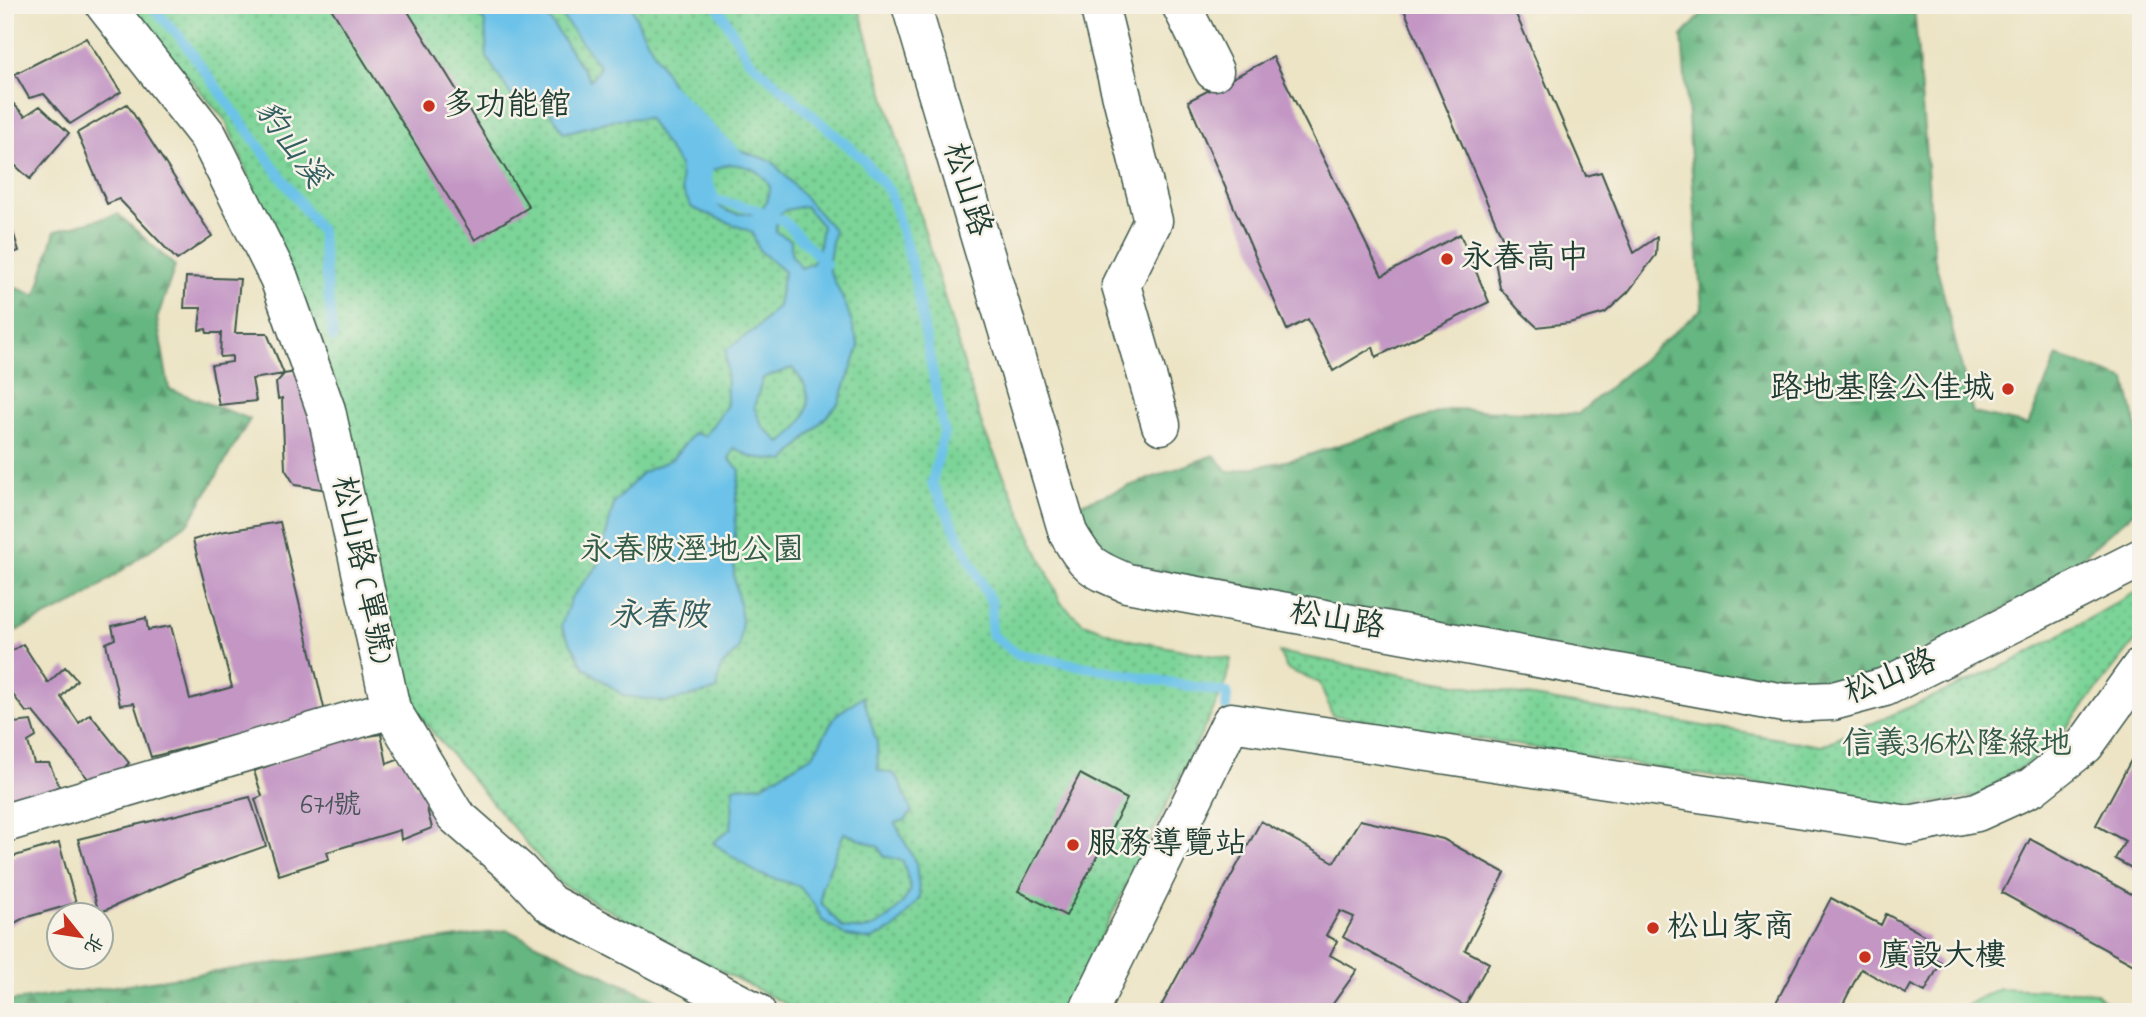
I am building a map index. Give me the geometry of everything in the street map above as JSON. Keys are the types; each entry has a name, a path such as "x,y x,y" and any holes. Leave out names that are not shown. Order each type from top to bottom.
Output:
{"street":[{"name":"松山路 (單號)","path":"105,5 208,136 279,278 326,410 391,709 455,815 519,871 550,904 756,1012"},
{"name":"松山路","path":"911,5 1069,533 1085,561 1106,574 1127,583 1784,703 1833,701 1885,687 2141,558"},
{"path":"1099,5 1153,221 1121,285 1161,425"},
{"path":"1181,5 1214,71"},
{"path":"1088,1012 1231,722 1909,825 1977,812 2032,788 2085,745 2141,667"},
{"path":"5,823 391,709"}],"green space":[{"name":"永春陂溼地公園","path":"126,5 858,5 983,429 1061,603 1083,623 1130,640 1231,659 1224,688 1064,1012 801,1012 561,884 402,696 326,367 226,121"},
{"path":"1710,5 1914,5 1934,256 1973,413 2028,425 2057,356 2126,380 2141,446 2141,506 2053,582 1885,676 1784,695 1125,575 1095,544 1080,504 1214,455 1229,472 1296,459 1450,409 1578,414 1702,309 1682,36"},
{"path":"118,214 175,266 157,319 169,389 250,419 190,521 81,600 5,636 5,283 36,296 55,231"},
{"name":"信義316松隆綠地","path":"2141,591 2141,634 2050,748 1978,796 1905,808 1332,715 1320,683 1287,669 1279,652 1821,746 2010,663"},
{"path":"507,930 682,1012 5,1012 5,1002"},
{"path":"1999,988 2095,992 2115,1012 1953,1012"}],"water":[{"name":"永春陂","path":"471,5 631,5 641,29 682,102 723,145 772,161 834,230 828,267 847,308 859,347 839,403 785,461 751,457 734,448 729,459 740,470 736,499 734,576 742,620 739,649 721,667 717,690 666,702 624,696 584,667 561,626 571,598 599,564 614,503 642,473 672,459 694,433 705,436 727,405 726,350 758,327 778,306 784,272 759,250 752,232 692,208 682,190 679,165 648,118 618,119 564,133 545,103 513,98 487,58 485,22","holes":["558,11 600,67 590,80 548,17","728,164 753,169 770,187 767,201 758,213 729,212 711,197 703,178 710,171","805,206 822,226 818,253 812,264 801,268 791,254 791,240 776,232 776,217 786,210","792,368 805,386 808,403 804,418 781,443 763,427 754,407 763,378"]},
{"path":"863,696 877,743 878,770 894,774 912,812 905,820 895,823 916,863 920,898 895,928 872,940 847,936 822,920 799,886 759,874 713,843 731,828 734,787 762,785 813,755 836,715","holes":["844,833 879,847 884,856 903,861 911,890 898,909 880,924 865,929 843,928 821,903 821,889"]}],"building":[{"name":"多功能館","path":"329,5 404,5 529,207 475,240"},
{"path":"1402,5 1512,5 1586,176 1601,172 1634,253 1657,237 1656,255 1628,292 1605,313 1569,323 1537,327 1500,288 1495,261 1505,244"},
{"path":"86,38 121,92 70,124 44,94 29,98 15,74"},
{"path":"1273,57 1382,276 1460,234 1489,302 1376,357 1373,347 1333,371 1308,319 1287,330 1188,101"},
{"path":"5,95 25,116 40,106 69,133 30,179 5,156"},
{"path":"127,104 212,236 177,260 119,199 107,204 77,133"},
{"path":"5,206 19,251 5,256"},
{"path":"186,277 240,279 235,333 267,333 284,374 252,379 256,401 219,405 211,365 232,362 232,356 220,357 221,333 199,330 201,308 184,308"},
{"path":"303,371 328,490 295,485 285,469 282,398 278,399 276,383 284,374"},
{"path":"280,522 325,712 151,757 134,703 120,705 106,643 115,639 112,626 146,618 148,630 171,626 190,699 232,687 193,540 220,532"},
{"path":"23,644 48,683 65,667 77,680 61,697 79,723 90,714 129,763 99,792 33,712 26,712 5,684 5,655"},
{"path":"11,703 14,723 31,721 36,737 28,742 34,763 49,763 66,802 5,814 5,704"},
{"path":"360,732 364,737 381,734 387,764 405,757 415,787 425,783 434,806 427,809 432,828 401,840 400,830 327,852 329,859 279,875 255,799 262,796 254,771"},
{"path":"2141,742 2141,873 2115,859 2125,841 2096,825"},
{"name":"服務導覽站","path":"1080,774 1127,799 1066,916 1018,891"},
{"path":"250,797 266,846 194,871 116,905 116,902 96,902 78,839"},
{"path":"1360,820 1443,839 1505,873 1465,950 1489,963 1465,1006 1343,937 1354,917 1340,911 1326,935 1337,941 1330,955 1357,970 1327,1012 1158,1012 1261,821 1334,862"},
{"path":"2030,839 2141,899 2141,969 2002,893"},
{"path":"59,843 76,902 46,902 46,912 24,918 5,928 5,859"},
{"name":"廣設大樓","path":"1831,898 1881,925 1886,914 1929,938 1921,952 1941,962 1925,992 1911,985 1906,994 1861,969 1839,1012 1771,1012"}],"waterway":[{"name":"豹山溪","path":"150,5 180,37 321,232 333,338"},
{"path":"717,5 748,59 863,159 890,192 912,265 944,432 932,483 992,604 991,634 1017,654 1227,693 1226,707"},
{"path":"670,89 713,132 711,146"},
{"path":"713,132 739,156"},
{"path":"709,162 706,178 715,200 754,209 784,221 826,264"}],"place":[{"name":"多功能館","path":"429,106"},
{"name":"永春高中","path":"1447,259"},
{"name":"路地基陰公佳城","path":"2008,389"},
{"name":"服務導覽站","path":"1073,845"},
{"name":"松山家商","path":"1653,928"},
{"name":"廣設大樓","path":"1865,957"}]}
